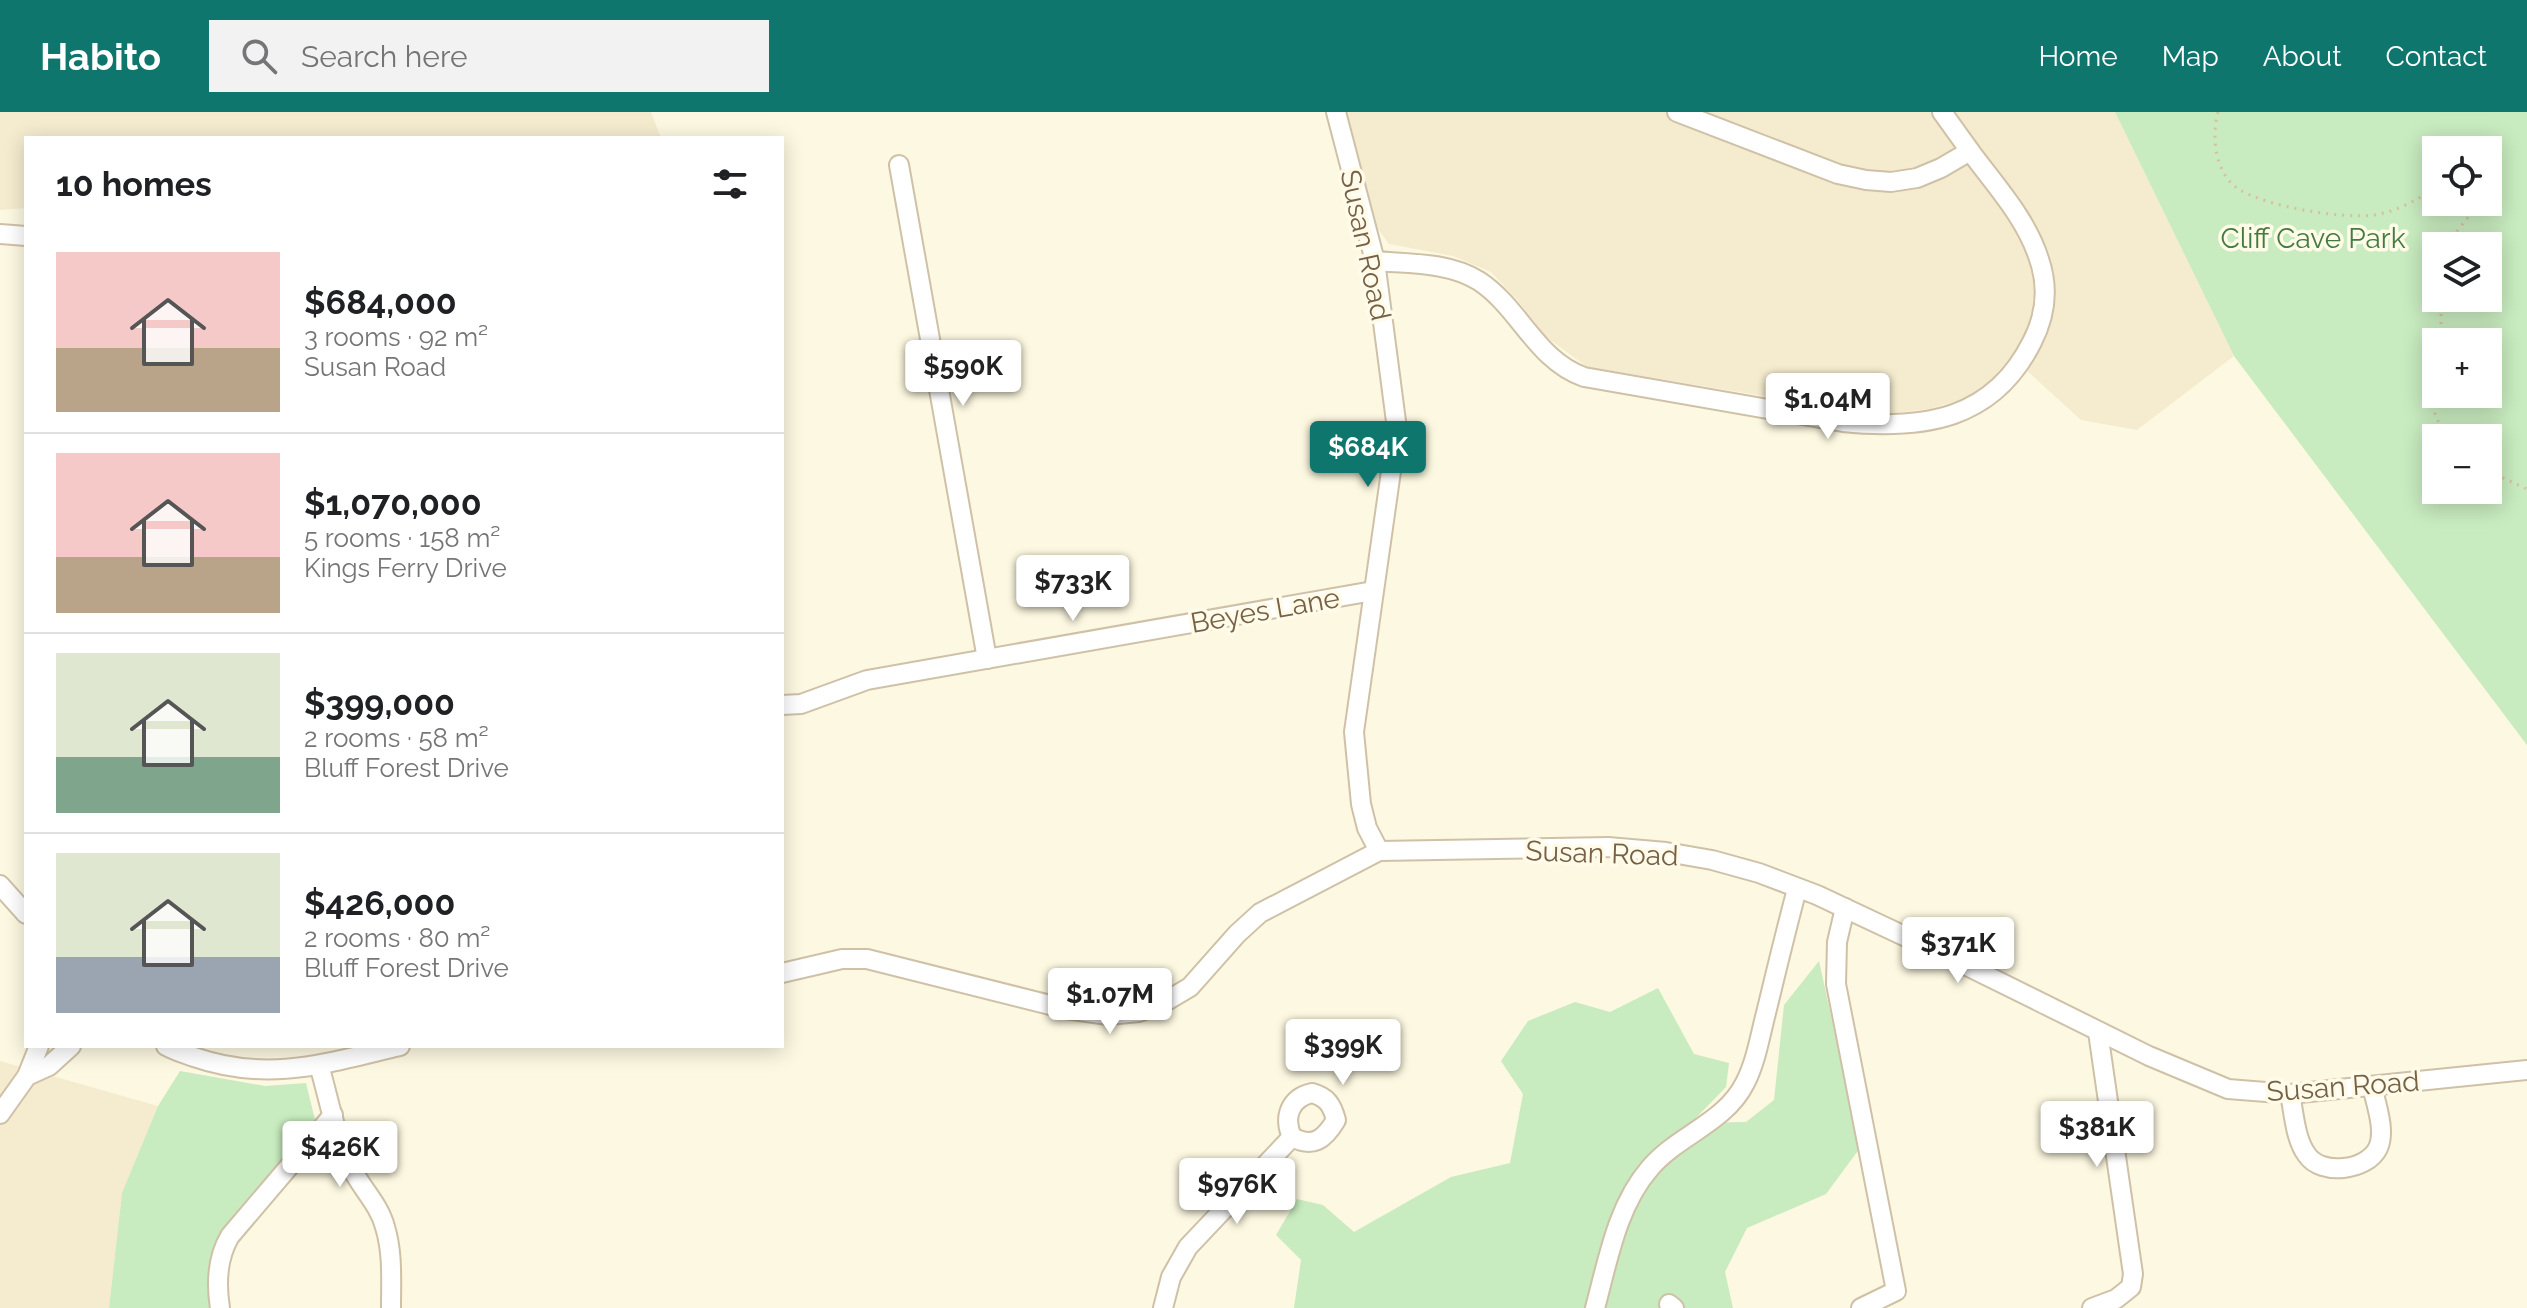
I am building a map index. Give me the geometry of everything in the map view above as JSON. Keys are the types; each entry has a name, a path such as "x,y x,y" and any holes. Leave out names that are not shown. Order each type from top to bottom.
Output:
{"street":[{"name":"Susan Road","path":"1336,112 1375,261 1397,429 1354,732 1361,804 1367,828 1379,851 1608,847 1712,860 1759,873 1845,908 2098,1032 2228,1089 2290,1094 2527,1070"},
{"path":"1677,112 1838,174 1866,180 1891,182 1917,178 1970,151"},
{"path":"1375,261 1448,268 1479,281 1499,298 1525,332 1556,363 1584,377 1843,422 1884,426 1955,414 1983,402 2021,363 2044,313 2046,288 2040,260 2021,218 1942,112"},
{"path":"899,165 987,659"},
{"path":"0,234 24,236"},
{"name":"Beyes Lane","path":"784,705 801,704 867,680 1373,591"},
{"path":"784,973 842,959 867,959 1066,1009 1108,1015 1139,1012 1163,1003 1190,987 1260,913 1379,851"},
{"path":"0,885 24,912"},
{"path":"1595,1308 1615,1233 1632,1193 1651,1166 1705,1126 1745,1084 1797,889"},
{"path":"1845,908 1837,942 1836,984 1896,1300 1861,1308"},
{"path":"2092,1308 2116,1299 2131,1287 2133,1274 2098,1032"},
{"path":"0,1114 27,1076 38,1048"},
{"path":"27,1076 49,1066 69,1048"},
{"path":"171,1048 216,1065 261,1071 319,1065 391,1048"},
{"path":"319,1065 351,1168 373,1199 385,1226 391,1252 391,1308"},
{"path":"2290,1094 2306,1154 2313,1162 2327,1168 2343,1168 2363,1163 2372,1157 2379,1146 2380,1130 2372,1086"},
{"path":"220,1308 218,1275 223,1249 253,1207 333,1115"},
{"path":"1163,1308 1171,1277 1188,1247 1292,1137"}],"path":[{"path":"2218,112 2214,126 2216,153 2225,174 2239,190 2285,205 2325,213 2375,215 2422,197"},
{"path":"2457,232 2469,216"},
{"path":"2439,424 2424,387 2426,364 2441,329 2441,312"},
{"path":"2502,477 2527,489"}],"shaded area":[{"path":"0,112 651,112 660,136 24,136 24,208 0,210"},
{"path":"1346,112 2115,112 2234,356 2137,430 2081,420 2011,356 1986,386 1964,399 1929,409 1879,415 1587,367 1545,336 1491,272 1453,256 1389,244 1378,229"},
{"path":"0,1061 158,1106 122,1194 109,1308 0,1308"}],"green space":[{"name":"Cliff Cave Park","path":"2115,112 2527,112 2527,745 2234,356"},
{"path":"1819,961 1860,1148 1826,1194 1747,1228 1725,1272 1733,1308 1294,1308 1301,1260 1276,1235 1297,1199 1323,1205 1354,1232 1451,1177 1510,1163 1523,1094 1501,1061 1528,1021 1575,1002 1610,1012 1658,988 1694,1054 1729,1063 1726,1087 1691,1123 1746,1122 1774,1100 1784,1005"},
{"path":"180,1071 265,1086 306,1083 315,1120 226,1227 219,1308 109,1308 122,1193 158,1106"}]}
